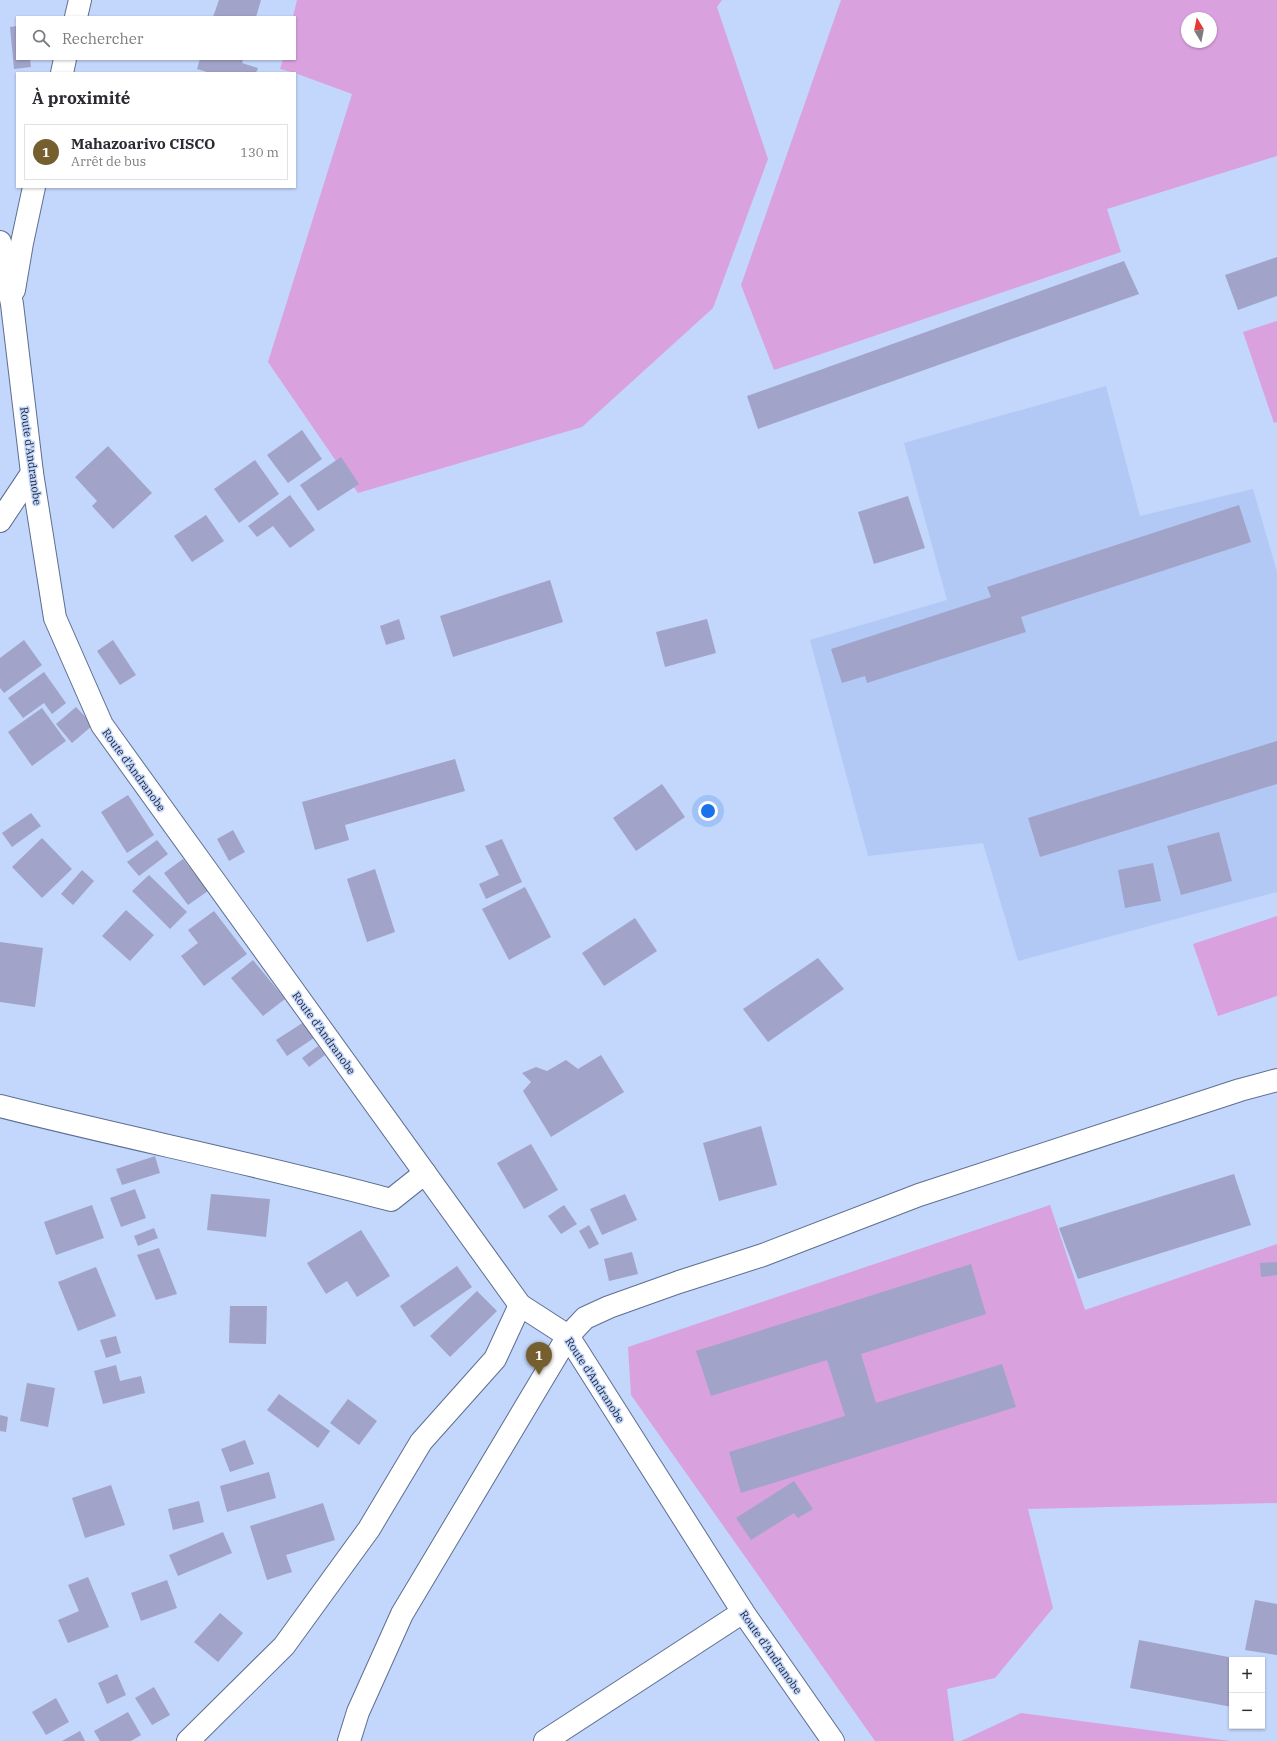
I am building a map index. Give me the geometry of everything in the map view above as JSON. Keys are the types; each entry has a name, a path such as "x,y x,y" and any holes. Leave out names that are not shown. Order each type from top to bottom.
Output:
{"street":[{"path":"76,16 80,0"},
{"path":"62,72 65,60"},
{"path":"12,304 22,243 34,188"},
{"name":"Route d'Andranobe","path":"0,242 12,304 32,473 55,618 102,725 520,1305 568,1336 743,1612 833,1741"},
{"path":"0,521 32,473"},
{"path":"349,1741 358,1712 402,1614 568,1336 585,1318 623,1302 763,1255 920,1195 1277,1080"},
{"path":"0,1106 77,1126 210,1154 391,1200 425,1173"},
{"path":"188,1741 284,1646 369,1529 421,1442 495,1359 520,1305"},
{"path":"545,1741 743,1612"}],"shaded area":[{"path":"297,0 722,0 717,7 768,159 713,308 582,427 358,493 268,362 352,94 296,73 296,72 280,69 283,60 296,60 296,16 293,16"},
{"path":"841,0 1277,0 1277,156 1107,209 1121,252 774,370 741,285"},
{"path":"1277,321 1277,422 1274,423 1243,332"},
{"path":"1106,386 1140,516 1253,489 1277,572 1277,892 1018,961 983,843 868,856 810,640 947,600 904,443"},
{"path":"1277,916 1277,996 1218,1016 1193,944"},
{"path":"1050,1205 1085,1310 1277,1244 1277,1503 1028,1509 1053,1608 995,1678 947,1689 954,1741 875,1741 631,1395 628,1347"},
{"path":"1021,1713 1230,1741 961,1741"}],"building":[{"path":"219,0 261,0 256,16 213,16"},
{"path":"16,26 16,60 30,60 31,67 14,69 10,27"},
{"path":"200,60 243,60 242,63 258,68 256,72 207,72 197,69"},
{"path":"1277,257 1277,296 1238,310 1225,275"},
{"path":"1124,261 1139,294 758,429 747,396"},
{"path":"302,430 322,459 288,483 267,455"},
{"path":"108,446 152,493 113,529 92,506 97,501 75,477"},
{"path":"341,457 359,484 318,511 300,485"},
{"path":"255,460 279,494 239,523 214,489"},
{"path":"290,495 315,530 290,548 273,526 257,537 248,526"},
{"path":"908,496 925,548 874,564 858,512"},
{"path":"1239,505 1251,542 1021,617 1026,632 867,683 865,676 842,683 831,649 991,597 987,587"},
{"path":"206,515 224,541 192,562 174,536"},
{"path":"550,580 563,622 453,657 440,616"},
{"path":"399,619 405,639 386,645 380,626"},
{"path":"707,619 716,653 665,667 656,632"},
{"path":"24,640 42,665 4,693 0,688 0,658"},
{"path":"113,640 136,675 120,685 97,651"},
{"path":"44,672 66,703 52,714 44,703 23,718 8,698"},
{"path":"76,707 93,725 72,743 56,724"},
{"path":"42,708 66,741 32,766 8,732"},
{"path":"1277,741 1277,784 1040,857 1028,818"},
{"path":"455,759 465,791 345,825 349,840 315,850 302,802"},
{"path":"662,784 685,817 636,851 613,818"},
{"path":"128,795 154,835 127,853 101,812"},
{"path":"31,813 41,826 12,847 2,833"},
{"path":"233,830 245,852 229,861 217,839"},
{"path":"1219,832 1232,881 1181,895 1167,846"},
{"path":"42,838 72,869 42,898 12,867"},
{"path":"502,839 522,882 486,899 479,884 499,875 485,846"},
{"path":"157,840 168,854 139,876 127,862"},
{"path":"183,859 208,891 188,905 164,873"},
{"path":"1153,863 1161,901 1125,908 1118,870"},
{"path":"375,869 395,932 367,942 347,879"},
{"path":"82,870 94,881 73,905 61,894"},
{"path":"149,875 187,912 170,929 132,891"},
{"path":"525,887 551,937 509,960 482,909"},
{"path":"126,910 154,935 130,961 102,936"},
{"path":"214,911 247,954 204,986 181,956 198,943 188,930"},
{"path":"635,918 657,951 604,986 582,953"},
{"path":"0,942 43,948 35,1007 0,1002"},
{"path":"818,958 844,989 768,1042 743,1009"},
{"path":"253,960 285,999 263,1016 231,978"},
{"path":"304,1022 314,1038 287,1056 276,1040"},
{"path":"318,1046 325,1055 309,1067 302,1058"},
{"path":"601,1055 624,1092 551,1137 523,1091 531,1082 522,1073 536,1067 547,1071 566,1060 578,1069"},
{"path":"761,1126 777,1185 719,1201 703,1143"},
{"path":"531,1144 558,1190 524,1209 497,1163"},
{"path":"155,1156 160,1173 122,1185 116,1169"},
{"path":"1234,1174 1251,1225 1078,1279 1059,1228"},
{"path":"135,1189 146,1218 121,1227 110,1198"},
{"path":"211,1194 270,1199 266,1237 207,1230"},
{"path":"625,1194 637,1220 602,1235 590,1209"},
{"path":"92,1205 104,1238 56,1255 44,1222"},
{"path":"564,1205 577,1224 561,1234 548,1216"},
{"path":"589,1225 599,1244 589,1249 579,1231"},
{"path":"154,1228 158,1238 138,1246 134,1236"},
{"path":"361,1230 390,1276 357,1297 347,1281 326,1294 307,1263"},
{"path":"159,1248 177,1294 156,1300 137,1255"},
{"path":"632,1252 638,1274 609,1281 604,1259"},
{"path":"1277,1262 1277,1275 1261,1277 1260,1263"},
{"path":"971,1264 986,1314 861,1354 876,1403 1002,1364 1016,1407 741,1493 729,1452 845,1416 827,1360 711,1396 696,1351"},
{"path":"457,1266 472,1287 414,1327 400,1306"},
{"path":"96,1267 116,1316 78,1331 58,1282"},
{"path":"477,1291 497,1311 450,1357 430,1336"},
{"path":"230,1306 267,1306 266,1344 229,1343"},
{"path":"116,1336 121,1353 106,1358 100,1340"},
{"path":"116,1365 120,1381 141,1376 145,1393 103,1404 94,1371"},
{"path":"27,1383 55,1388 48,1427 20,1421"},
{"path":"279,1394 330,1431 318,1448 267,1410"},
{"path":"348,1399 377,1421 359,1445 330,1423"},
{"path":"0,1415 8,1417 6,1432 0,1431"},
{"path":"245,1440 254,1464 230,1472 221,1449"},
{"path":"269,1472 276,1498 227,1512 220,1486"},
{"path":"794,1481 813,1509 798,1518 794,1513 751,1540 736,1518"},
{"path":"111,1485 125,1525 85,1538 72,1498"},
{"path":"199,1501 204,1522 173,1530 168,1509"},
{"path":"323,1503 335,1540 286,1555 292,1572 267,1580 250,1526"},
{"path":"223,1532 232,1553 178,1576 169,1555"},
{"path":"88,1577 109,1627 68,1643 58,1620 79,1611 68,1585"},
{"path":"167,1580 177,1608 141,1621 131,1593"},
{"path":"1255,1600 1277,1604 1277,1655 1245,1650"},
{"path":"220,1613 243,1633 218,1662 194,1642"},
{"path":"1139,1640 1229,1657 1229,1706 1130,1688"},
{"path":"117,1674 126,1695 107,1704 98,1683"},
{"path":"154,1687 170,1715 152,1725 135,1698"},
{"path":"56,1698 69,1722 46,1735 32,1712"},
{"path":"128,1712 141,1735 131,1741 100,1741 94,1731"},
{"path":"80,1731 85,1741 62,1741"}],"place":[{"name":"Mahazoarivo CISCO","path":"539,1375"}]}
